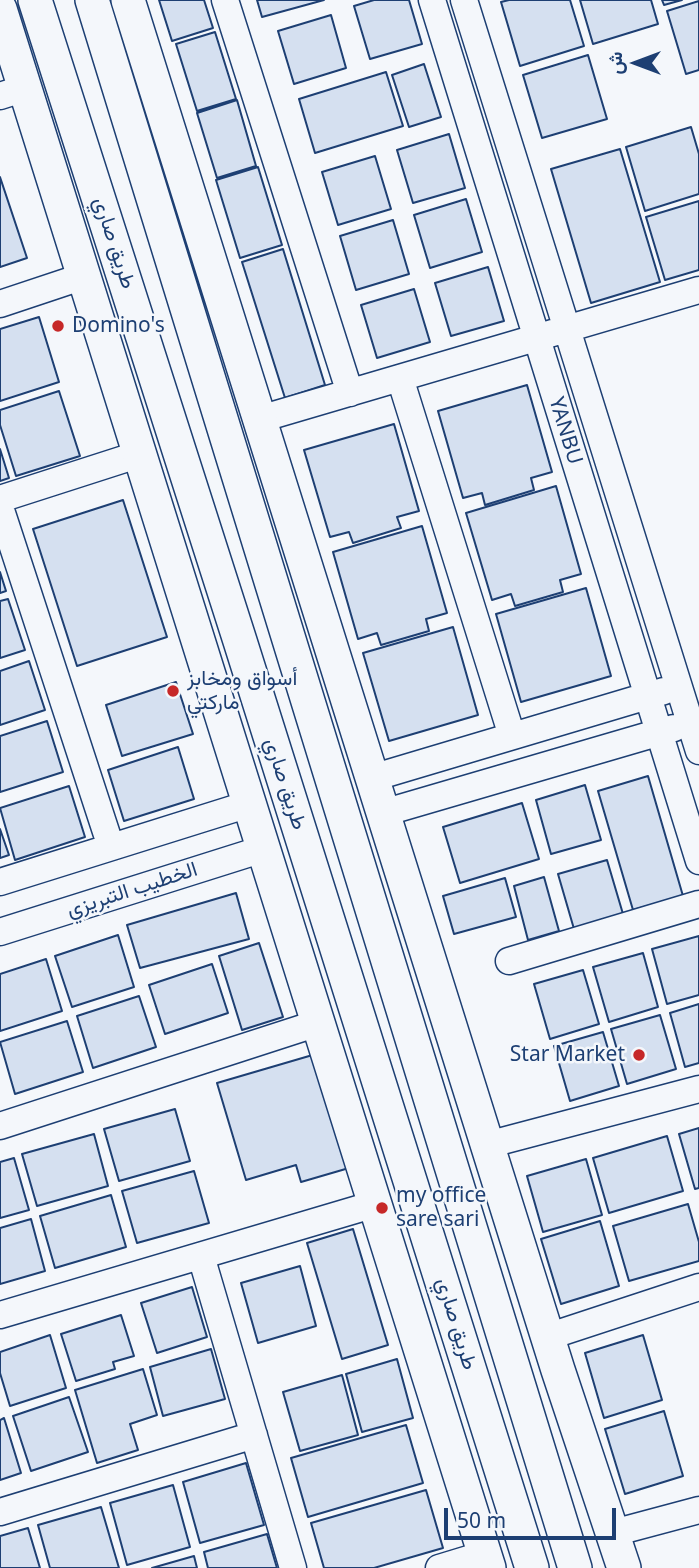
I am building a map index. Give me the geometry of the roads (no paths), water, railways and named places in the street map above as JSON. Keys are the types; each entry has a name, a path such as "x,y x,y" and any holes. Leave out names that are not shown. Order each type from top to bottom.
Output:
{"main road":[{"name":"طريق صاري","path":"35,0 532,1568"},
{"name":"طريق صاري","path":"92,0 575,1568"},
{"path":"128,0 547,1336 624,1568"},
{"path":"0,9 12,92 84,276 487,1561"}],"street":[{"path":"225,0 349,393"},
{"name":"YANBU","path":"432,0 699,861"},
{"name":"YANBU","path":"464,0 699,751"},
{"path":"0,304 84,276"},
{"path":"260,419 699,290"},
{"path":"400,378 512,736"},
{"path":"0,499 139,454"},
{"path":"0,507 111,847"},
{"path":"372,778 679,686"},
{"path":"383,813 690,723"},
{"path":"0,882 249,804"},
{"name":"الخطيب التبريزي","path":"0,932 263,849"},
{"path":"509,961 699,904"},
{"path":"0,1126 318,1023"},
{"path":"487,1146 699,1089"},
{"path":"0,1315 375,1204"},
{"path":"201,1256 293,1568"},
{"path":"547,1336 699,1287"},
{"path":"0,1512 254,1435"},
{"path":"613,1533 699,1510"},
{"path":"439,1568 487,1561"}],"place":[{"name":"Domino's","path":"58,326"},
{"name":"أسواق ومخابز ماركتي","path":"173,691"},
{"name":"Star Market","path":"639,1055"},
{"name":"my office sare sari","path":"382,1208"}]}
